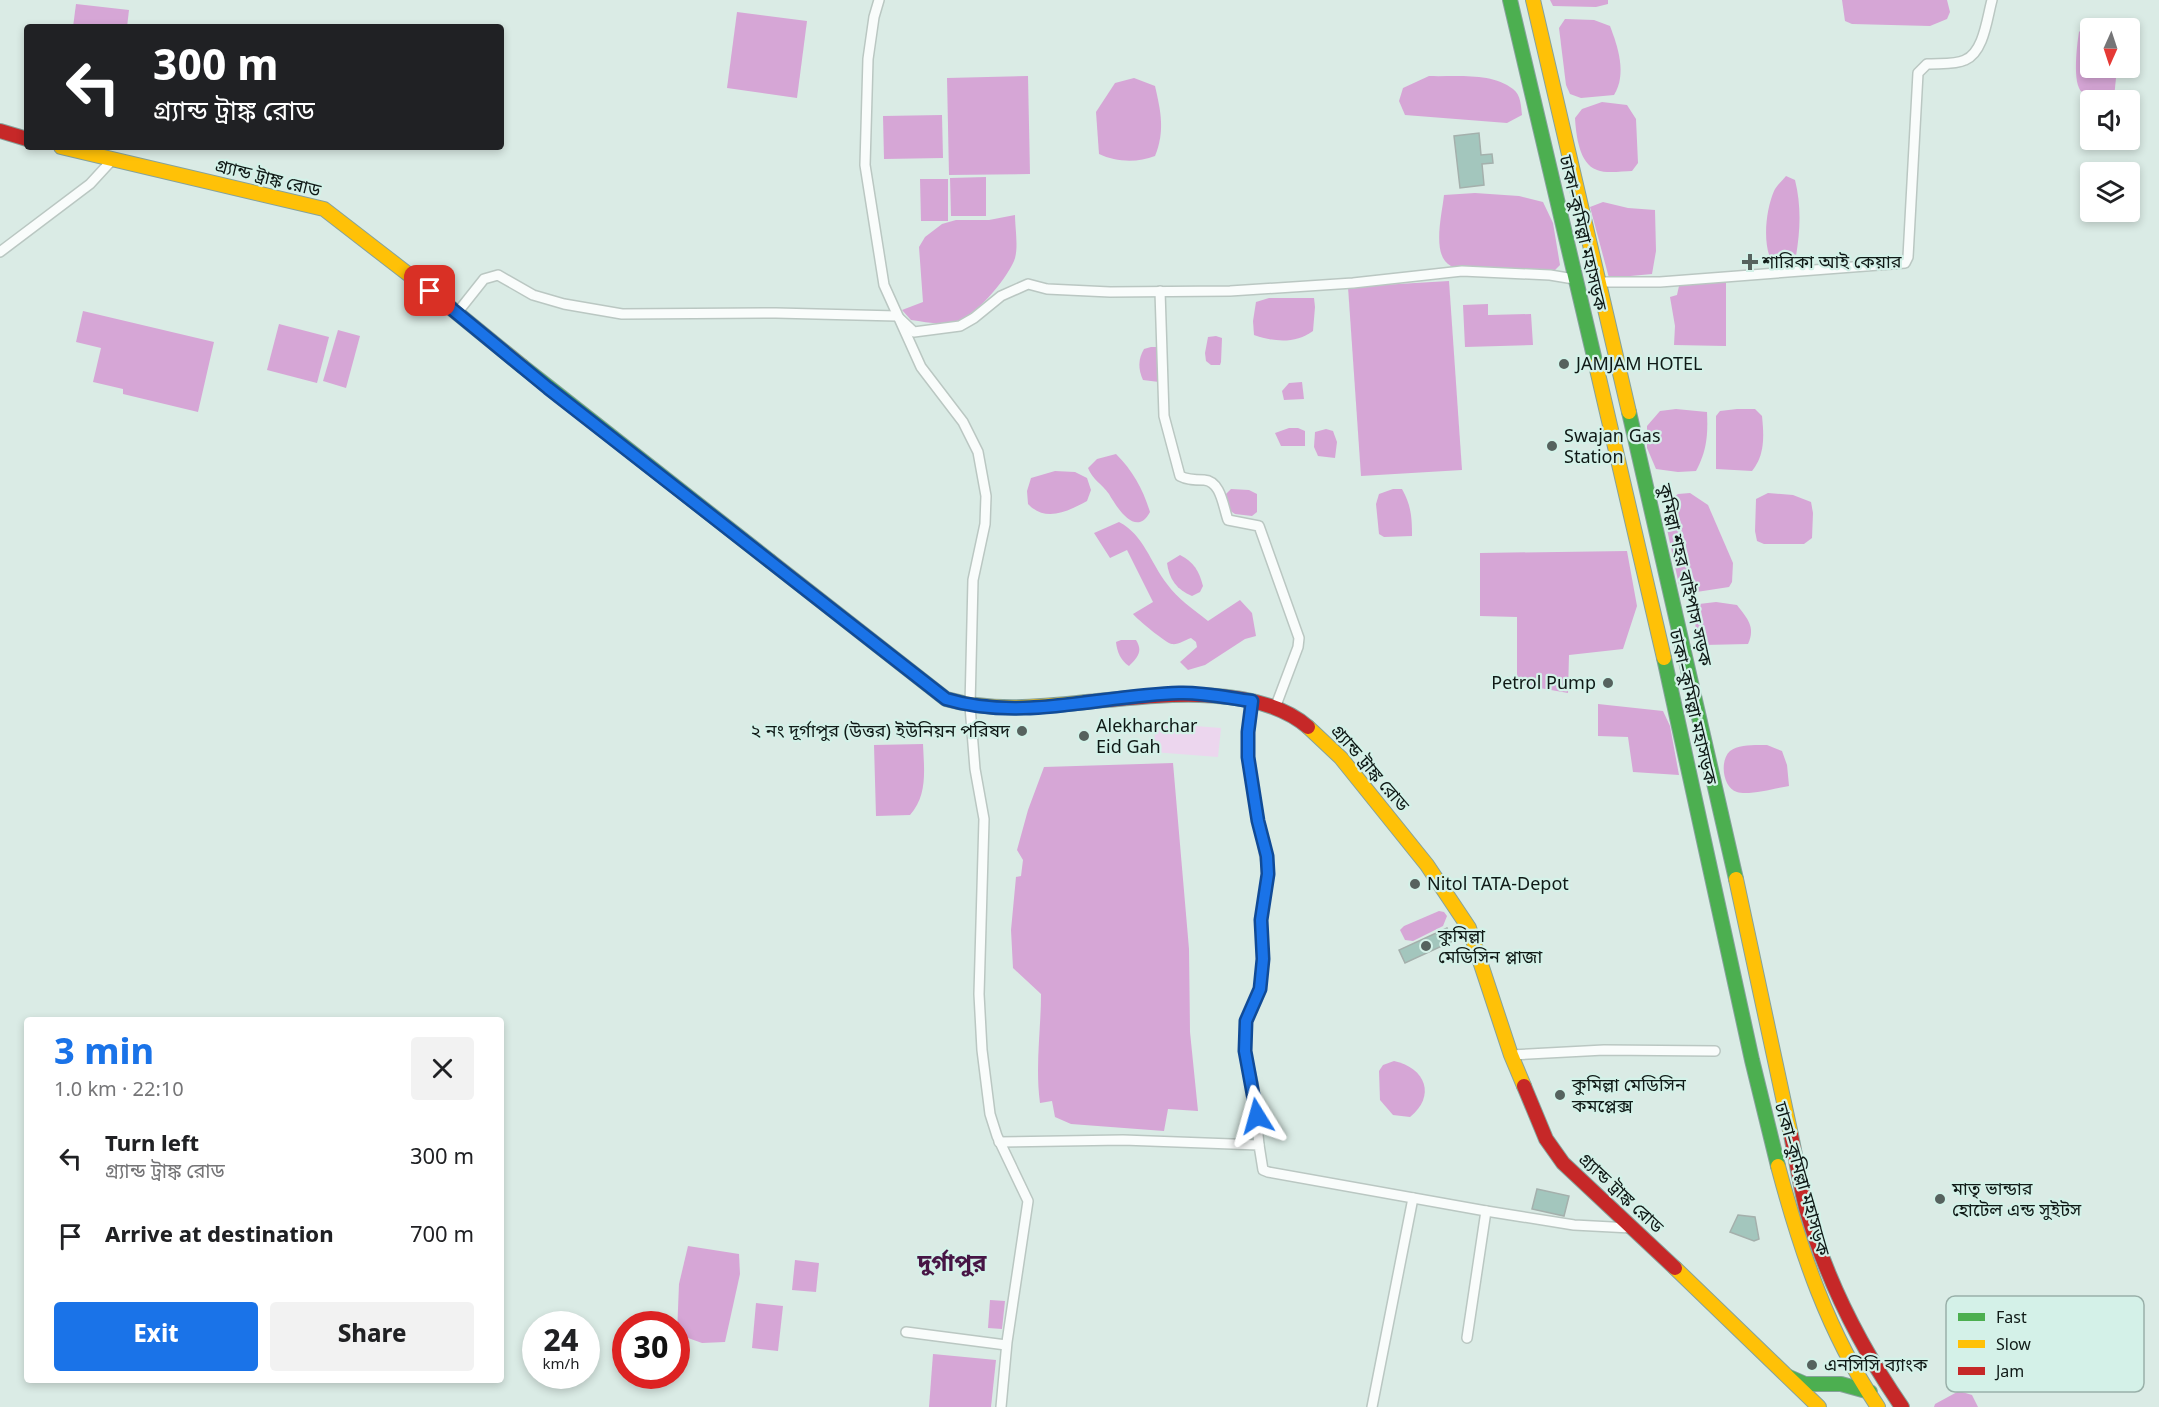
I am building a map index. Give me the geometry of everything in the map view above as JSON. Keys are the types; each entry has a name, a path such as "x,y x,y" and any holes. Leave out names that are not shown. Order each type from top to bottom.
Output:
{"highway":[{"name":"ঢাকা–কুমিল্লা মহাসড়ক","path":"1510,0 1693,785 1764,1112 1789,1211 1808,1268 1831,1323 1878,1407"},
{"name":"কুমিল্লা শহর বাইপাস সড়ক","path":"1533,0 1712,770 1806,1207 1820,1251 1857,1335 1890,1391"},
{"path":"0,131 24,138"},
{"name":"গ্র্যান্ড ট্রাঙ্ক রোড","path":"74,150 324,209 548,388 946,699 970,706 1029,708 1180,693 1252,701 1275,708 1305,724 1341,758 1420,856 1469,928 1511,1055 1546,1139 1574,1175 1633,1228 1814,1403"},
{"name":"গ্র্যান্ড ট্রাঙ্ক রোড","path":"1785,1375 1805,1384 1841,1384 1867,1391 1890,1391"},
{"path":"1814,1403 1818,1385"},
{"path":"1890,1391 1902,1407"}],"street":[{"path":"879,0 874,16 868,59 866,165 884,285 921,367 963,422 978,452 986,496 985,524 973,580 970,706 975,769 984,819 979,994 982,1050 990,1114 999,1142 1028,1201 1006,1345 1001,1407"},
{"path":"1600,282 1660,282 1905,263 1908,257 1918,73 1927,64 1966,60 1975,53 1992,0"},
{"path":"0,252 90,184 113,159"},
{"path":"457,313 484,279 498,275 533,295 622,314 776,313 897,316 914,332 960,326 974,318 1001,296 1028,284 1047,289 1160,291 1278,289 1462,271 1550,275 1574,279"},
{"path":"1160,291 1164,416 1180,476 1185,479 1211,481 1216,485 1228,520 1259,526 1299,638 1298,647 1275,708"},
{"path":"1252,701 1248,757 1258,821 1267,856 1268,874 1261,920 1263,959 1260,989 1246,1021 1245,1041 1261,1166 1268,1172 1316,1182 1486,1211 1574,1225 1633,1228"},
{"path":"1511,1055 1604,1050 1715,1051"},
{"path":"999,1142 1123,1140 1259,1145"},
{"path":"1372,1407 1413,1198"},
{"path":"1467,1338 1486,1211"},
{"path":"906,1332 1006,1345"}],"shaded area":[{"path":"1550,0 1608,0 1608,4 1596,7 1553,6"},
{"path":"1842,0 1947,0 1950,12 1947,19 1930,26 1852,24 1845,21"},
{"path":"76,4 129,10 127,24 73,24"},
{"path":"737,12 807,21 797,98 727,88"},
{"path":"1565,19 1594,20 1610,26 1621,69 1614,95 1581,98 1570,94 1566,85 1559,28"},
{"path":"2079,32 2080,78 2116,78 2115,90 2080,90 2079,88 2076,64"},
{"path":"1028,76 1030,174 949,175 947,78"},
{"path":"1429,76 1472,76 1504,84 1518,94 1522,115 1507,123 1405,115 1399,101 1403,88"},
{"path":"1134,78 1155,86 1161,121 1158,147 1155,156 1141,160 1112,159 1099,154 1096,112 1115,83"},
{"path":"1602,102 1627,105 1636,119 1638,163 1632,171 1597,170 1586,162 1582,155 1575,118 1582,109"},
{"path":"942,115 943,158 884,159 883,116"},
{"path":"1786,176 1795,180 1799,201 1799,231 1795,262 1781,264 1772,262 1767,246 1766,226 1774,191"},
{"path":"986,177 986,216 951,216 950,178"},
{"path":"920,179 948,179 948,221 921,221"},
{"path":"1475,193 1519,196 1543,202 1553,223 1560,265 1555,270 1451,266 1445,261 1439,244 1444,195"},
{"path":"1603,202 1628,208 1655,210 1656,251 1652,274 1609,278 1590,207"},
{"path":"1015,215 1017,245 1014,261 988,298 971,314 953,322 911,320 902,310 923,302 919,247 925,237 942,224 956,220 989,220"},
{"path":"1726,280 1726,346 1674,345 1675,326 1670,297 1677,295 1679,286"},
{"path":"1449,281 1462,470 1361,476 1348,287"},
{"path":"1269,298 1314,298 1313,331 1292,340 1269,339 1254,335 1253,321 1256,302"},
{"path":"1488,304 1488,315 1531,314 1533,345 1465,347 1463,305"},
{"path":"83,311 214,342 198,412 123,394 123,389 93,382 101,348 76,342"},
{"path":"279,324 329,337 317,383 267,370"},
{"path":"338,330 360,336 346,388 323,381"},
{"path":"1208,337 1222,338 1221,362 1220,365 1211,365 1206,361 1205,353"},
{"path":"1158,347 1159,382 1143,380 1140,372 1139,364 1142,353 1144,349"},
{"path":"1302,382 1304,399 1284,400 1282,391 1289,383"},
{"path":"1676,409 1707,412 1706,442 1696,471 1678,472 1656,469 1647,448 1647,426 1660,411"},
{"path":"1755,409 1762,416 1761,452 1752,471 1716,469 1716,416 1720,411"},
{"path":"1289,428 1305,431 1305,446 1281,446 1275,433"},
{"path":"1326,429 1333,431 1337,442 1335,458 1318,456 1314,447 1315,432"},
{"path":"1116,454 1141,488 1150,512 1145,519 1139,522 1127,518 1121,512 1088,468 1097,459"},
{"path":"1055,471 1075,472 1087,478 1091,490 1087,501 1065,511 1042,513 1028,504 1027,491 1031,478"},
{"path":"1231,489 1249,490 1257,494 1257,512 1252,516 1235,514 1229,510 1226,494"},
{"path":"1393,489 1402,489 1407,500 1412,536 1384,537 1379,534 1376,504 1379,494"},
{"path":"1690,493 1708,505 1733,563 1732,582 1729,587 1690,593 1679,585 1665,520 1665,504 1678,494"},
{"path":"1768,493 1793,495 1811,502 1812,538 1804,544 1764,544 1757,541 1756,499"},
{"path":"1119,522 1135,534 1161,576 1186,604 1208,621 1240,600 1252,613 1256,636 1245,639 1205,665 1188,670 1180,662 1197,647 1196,642 1191,638 1177,644 1169,643 1133,614 1153,602 1127,550 1110,558 1094,533"},
{"path":"1627,551 1637,606 1623,649 1569,655 1568,693 1517,684 1517,617 1480,616 1480,553"},
{"path":"1180,555 1198,571 1203,586 1200,592 1192,596 1178,587 1168,569 1167,563"},
{"path":"1716,602 1737,605 1741,610 1751,628 1748,644 1704,645 1697,639 1694,613 1699,604"},
{"path":"1136,640 1139,647 1139,654 1129,666 1117,649 1116,642"},
{"path":"1598,704 1663,711 1670,726 1679,775 1633,772 1628,737 1598,736"},
{"path":"1156,723 1221,728 1218,757 1153,752"},
{"path":"923,744 924,781 916,807 910,815 876,816 874,745"},
{"path":"1767,745 1782,751 1787,765 1789,786 1748,793 1732,790 1724,774 1724,761 1730,751 1743,746"},
{"path":"1173,763 1189,949 1190,1032 1198,1111 1168,1109 1164,1131 1071,1124 1055,1117 1052,1101 1040,1103 1038,1062 1041,994 1013,968 1011,930 1016,877 1021,876 1023,860 1017,850 1028,810 1044,767"},
{"path":"1439,911 1444,912 1447,916 1443,926 1413,941 1405,940 1400,930 1404,926"},
{"path":"1394,1061 1414,1070 1424,1084 1423,1100 1410,1117 1393,1115 1380,1100 1379,1071 1383,1065"},
{"path":"688,1246 739,1254 740,1274 725,1342 702,1343 690,1339 690,1311 678,1311 679,1284"},
{"path":"795,1260 819,1263 816,1292 792,1290"},
{"path":"990,1300 1005,1301 1002,1329 988,1328"},
{"path":"756,1303 783,1306 778,1351 752,1348"},
{"path":"933,1354 996,1360 991,1407 929,1407"},
{"path":"1957,1392 1962,1392 1972,1395 1978,1407 1934,1407 1935,1404"}],"building":[{"path":"1479,133 1481,155 1492,154 1493,163 1482,164 1484,185 1460,188 1454,136"},
{"name":"কুমিল্লা মেডিসিন প্লাজা","path":"1447,928 1453,941 1405,963 1399,950"},
{"path":"1537,1189 1569,1196 1564,1216 1532,1209"},
{"path":"1738,1215 1755,1217 1759,1239 1754,1241 1730,1232"}],"traffic: fast":[{"path":"1510,0 1596,365"},
{"path":"522,366 770,561"},
{"path":"1629,412 1736,879"},
{"path":"1664,658 1752,1060 1778,1166"},
{"path":"1789,1377 1805,1384 1841,1384 1870,1392"}],"traffic: slow":[{"path":"1533,0 1629,412"},
{"path":"74,150 324,209 522,366"},
{"path":"1596,365 1664,658"},
{"path":"770,561 946,699 998,707 1033,707 1086,702"},
{"path":"1308,727 1341,758 1427,865 1469,928 1511,1055 1524,1086"},
{"path":"1736,879 1791,1135"},
{"path":"1778,1166 1796,1230 1830,1321 1860,1379 1878,1407"},
{"path":"1675,1268 1819,1407"}],"traffic: jam":[{"path":"0,131 24,138"},
{"path":"1086,702 1170,695 1231,697 1260,703 1286,712 1308,727"},
{"path":"1524,1086 1546,1139 1563,1163 1675,1268"},
{"path":"1791,1135 1806,1208 1834,1286 1858,1336 1902,1407"}],"place":[{"name":"শারিকা আই কেয়ার","path":"1750,262"},
{"name":"JAMJAM HOTEL","path":"1564,364"},
{"name":"Swajan Gas Station","path":"1552,446"},
{"name":"Petrol Pump","path":"1608,683"},
{"name":"২ নং দূর্গাপুর (উত্তর) ইউনিয়ন পরিষদ","path":"1022,731"},
{"name":"Alekharchar Eid Gah","path":"1084,736"},
{"name":"Nitol TATA-Depot","path":"1415,884"},
{"name":"কুমিল্লা মেডিসিন প্লাজা","path":"1426,946"},
{"name":"কুমিল্লা মেডিসিন কমপ্লেক্স","path":"1560,1095"},
{"name":"মাতৃ ভান্ডার হোটেল এন্ড সুইটস","path":"1940,1199"},
{"name":"এনসিসি ব্যাংক","path":"1812,1365"}],"district":[{"name":"দুর্গাপুর","path":"952,1263"}],"route":[{"path":"430,291 548,388 946,699 970,706 1029,708 1180,693 1252,701 1248,757 1258,821 1267,856 1268,874 1261,920 1263,959 1260,989 1246,1021 1245,1051 1253,1084 1257,1116"}]}
